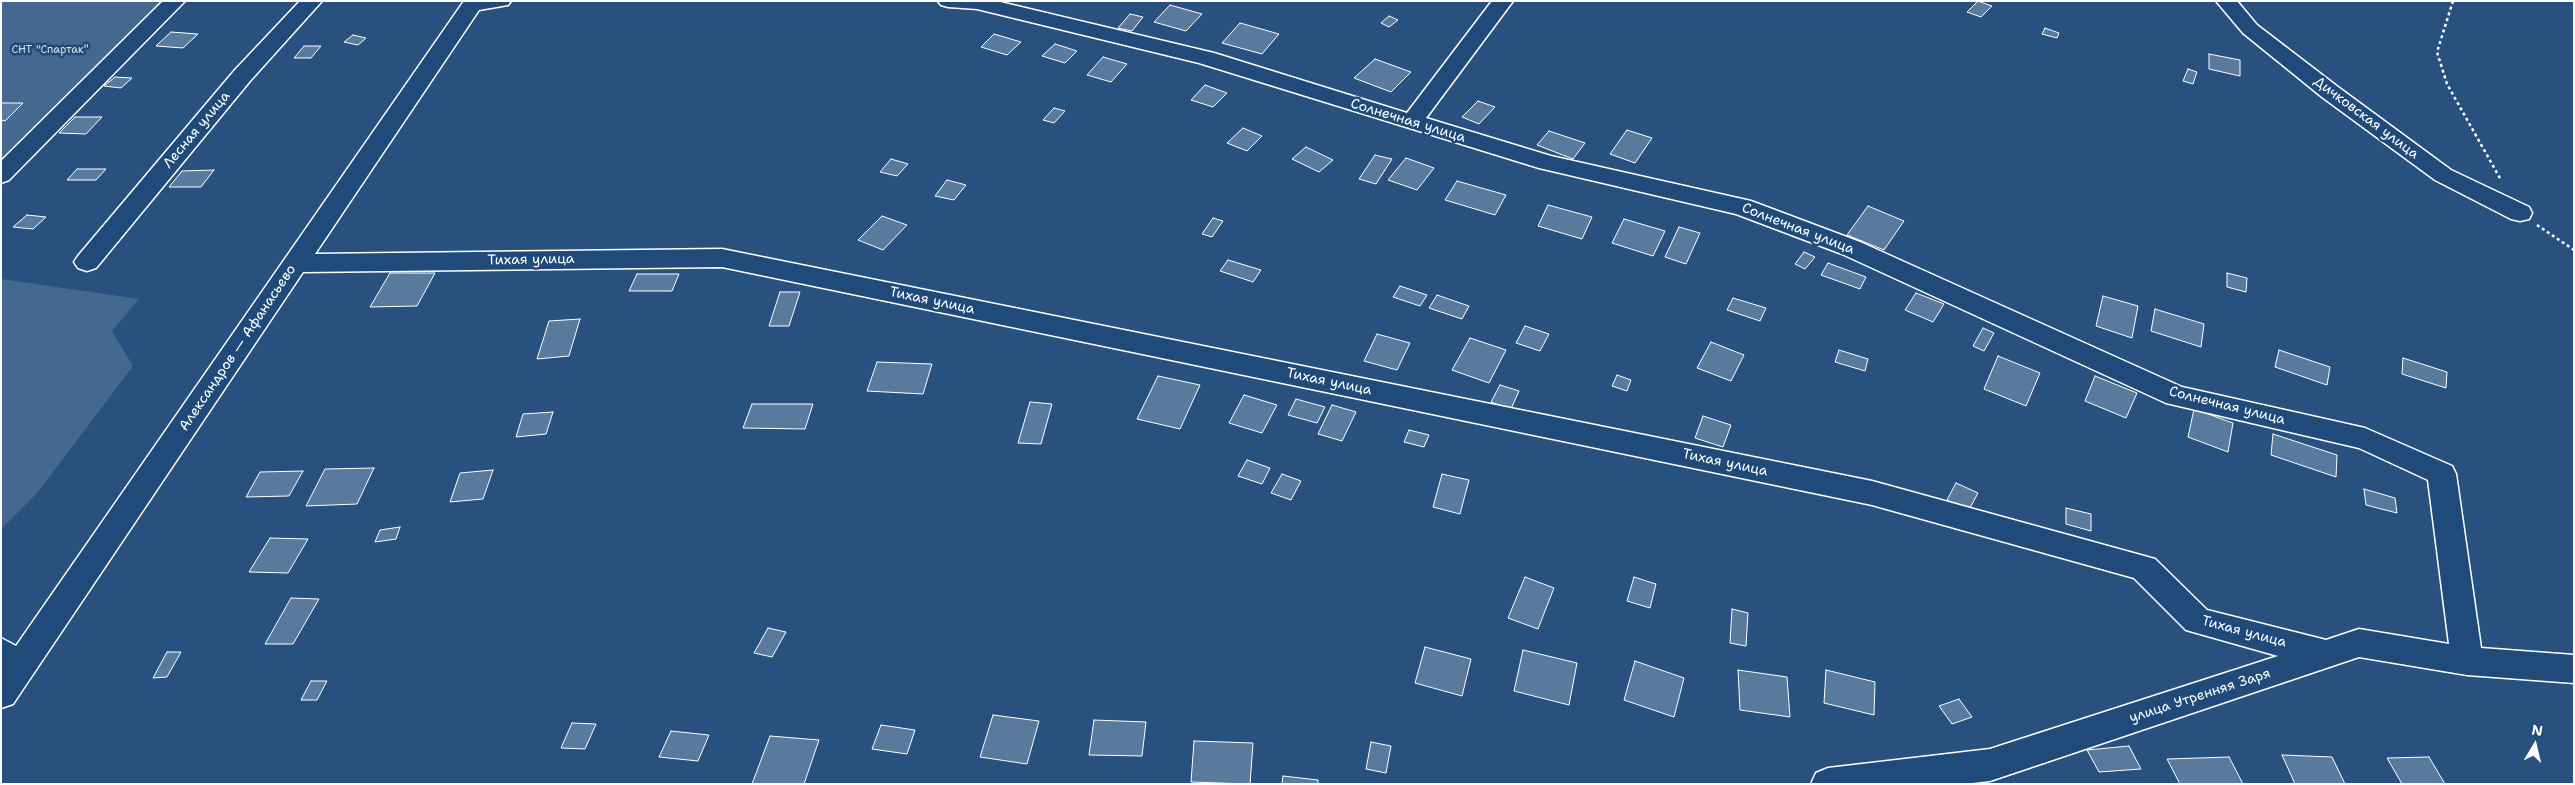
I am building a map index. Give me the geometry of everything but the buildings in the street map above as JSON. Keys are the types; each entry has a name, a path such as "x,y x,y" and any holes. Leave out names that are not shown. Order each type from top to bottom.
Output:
{"street":[{"path":"1,175 175,1"},
{"name":"Лесная улица","path":"87,262 242,76 312,1"},
{"path":"474,3 501,1"},
{"name":"Солнечная улица","path":"948,1 977,4 1206,58 1547,163 1742,207 1851,248 2176,396 2365,439 2442,474 2467,661"},
{"name":"Дичковская улица","path":"2226,1 2250,29 2330,92 2443,175 2520,214"},
{"path":"1412,122 1499,2"},
{"name":"Александров — Афанасьево","path":"7,672 296,263 474,3"},
{"name":"Тихая улица","path":"296,263 722,258 1872,493 2144,568 2197,621 2326,654"},
{"name":"улица Утренняя Заря","path":"1828,784 1990,765 2359,643 2467,661 2574,669"}],"path":[{"path":"2453,1 2437,52 2447,84 2520,214 2574,250"}],"green space":[{"name":"СНТ \"Спартак\"","path":"1,1 164,1 1,169"},
{"path":"1,279 139,299 112,331 133,366 38,492 1,529"}]}
